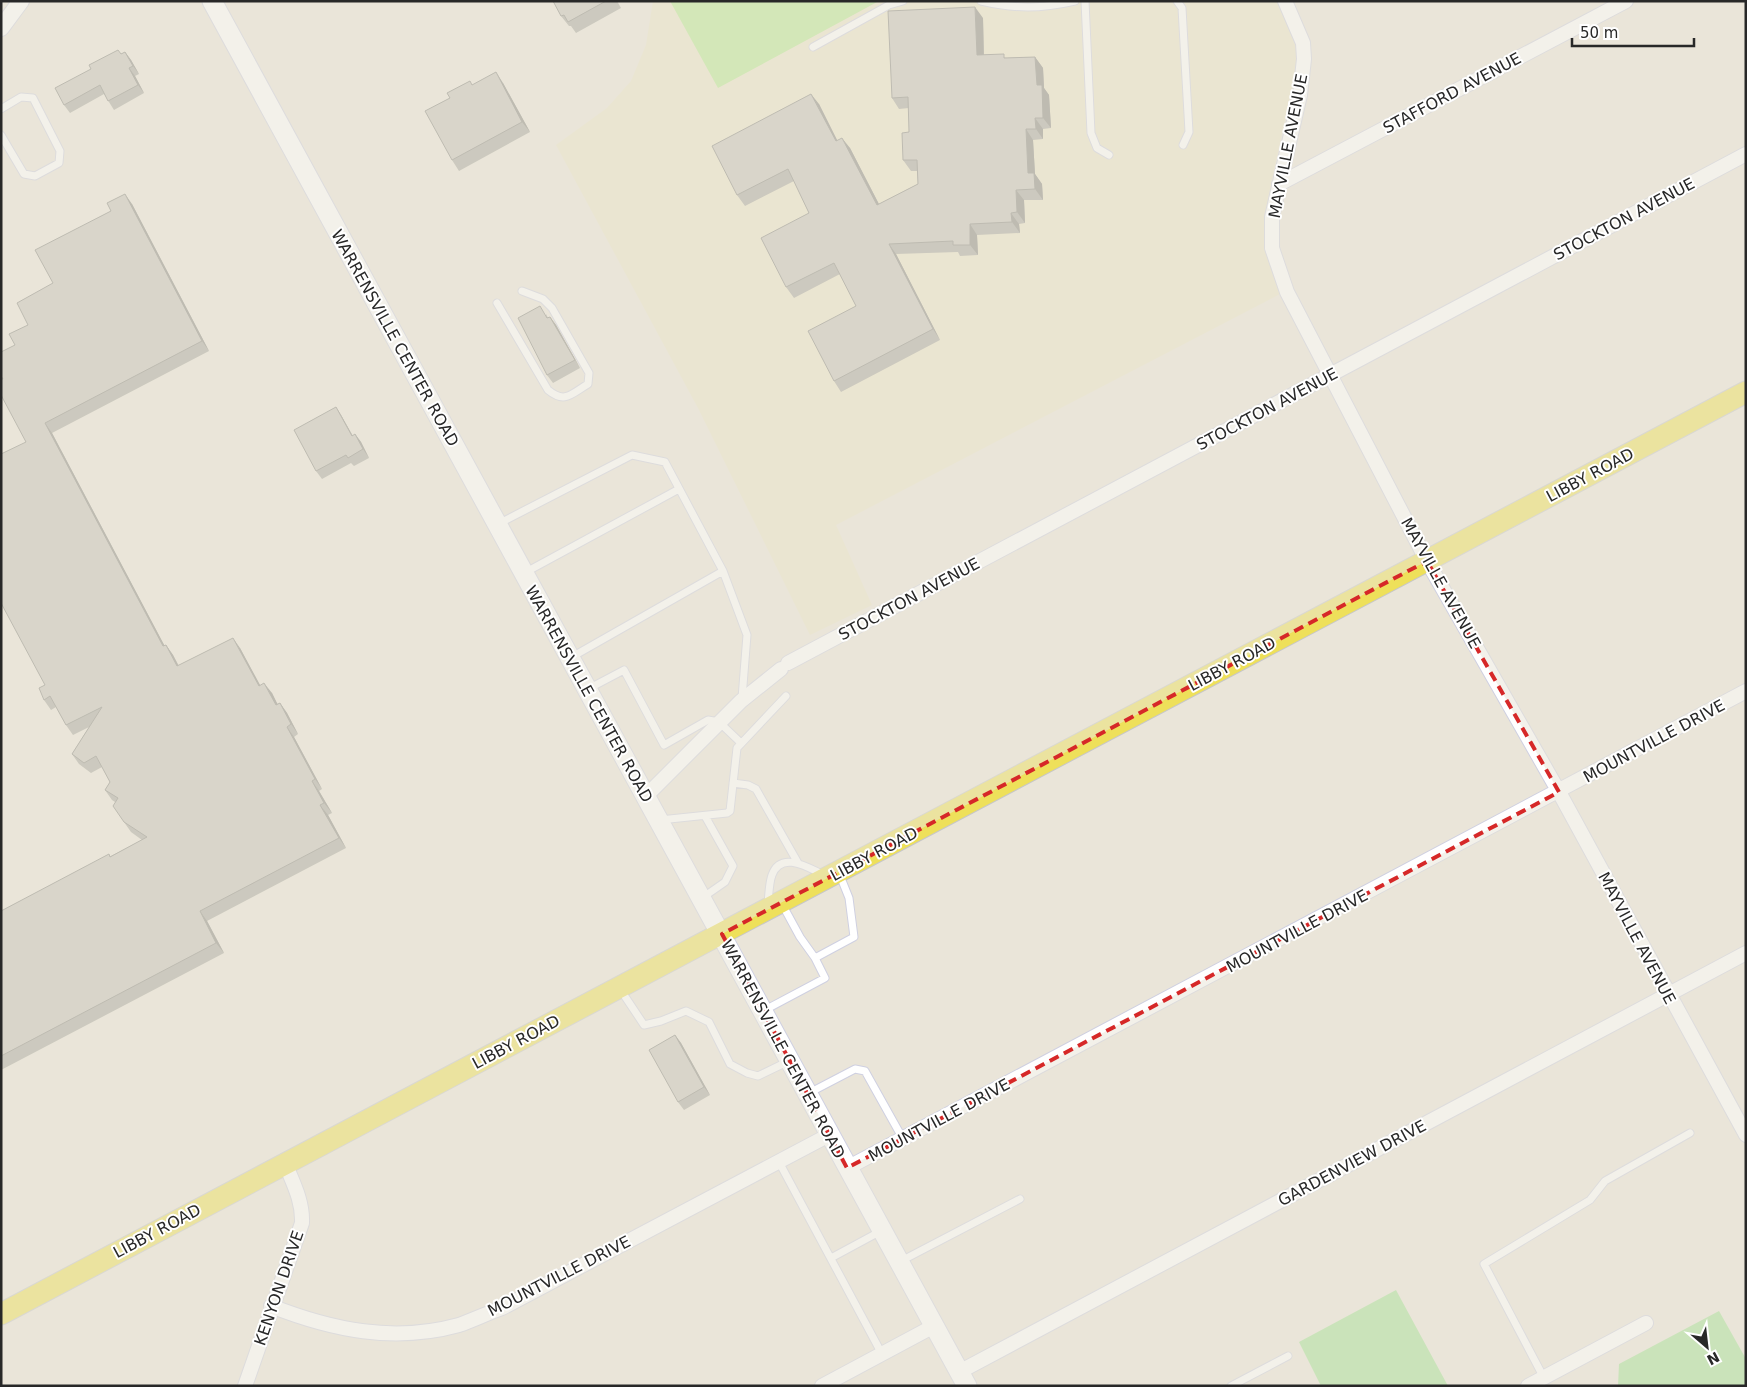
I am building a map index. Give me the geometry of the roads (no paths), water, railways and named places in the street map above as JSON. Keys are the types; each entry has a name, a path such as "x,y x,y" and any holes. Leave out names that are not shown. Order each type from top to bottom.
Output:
{"main road":[{"name":"WARRENSVILLE CENTER ROAD","path":"212,1 963,1379"},
{"name":"LIBBY ROAD","path":"1,1314 1746,392"}],"street":[{"name":"MAYVILLE AVENUE","path":"1285,1 1303,43 1304,59 1300,95 1272,218 1272,248 1287,292 1329,377 1427,561 1559,792 1746,1135"},
{"name":"STAFFORD AVENUE","path":"1279,184 1626,1"},
{"name":"STOCKTON AVENUE","path":"646,796 719,722 784,666 1746,154"},
{"name":"MOUNTVILLE DRIVE","path":"847,1168 1746,692"},
{"name":"GARDENVIEW DRIVE","path":"963,1379 1746,953"},
{"name":"MOUNTVILLE DRIVE","path":"271,1306 314,1322 355,1332 402,1334 458,1325 502,1308 829,1135"},
{"name":"KENYON DRIVE","path":"245,1386 271,1306 302,1223 302,1210 298,1195 285,1163"},
{"path":"1528,1386 1646,1323"},
{"path":"822,1386 934,1326"}],"lane":[{"path":"813,47 889,5 903,1"},
{"path":"981,1 1008,8 1028,8 1047,7 1075,1"},
{"path":"1085,1 1091,133 1097,148 1109,155"},
{"path":"1177,1 1182,8 1189,132 1183,145"},
{"path":"1,109 21,97 33,98 60,151 59,163 36,176 24,174 1,135"},
{"path":"498,303 548,390 557,398 565,398 588,384 589,373 552,308 543,299 522,291"},
{"path":"497,525 632,455 664,462 723,571 747,635 742,701"},
{"path":"524,573 679,489"},
{"path":"570,658 723,571"},
{"path":"587,690 624,670 664,745 708,720 719,722 741,743"},
{"path":"659,820 727,813 732,810 736,752 741,743 786,696"},
{"path":"733,783 748,785 756,789 798,863"},
{"path":"702,898 725,882 733,866 705,816"},
{"path":"763,1011 825,978 815,958 774,906 772,876 775,870 789,862 798,863 834,875 849,898 854,937 815,958"},
{"path":"619,988 644,1025 661,1021 686,1011 709,1022 730,1064 746,1073 758,1076 790,1061"},
{"path":"807,1094 855,1069 865,1070 903,1139"},
{"path":"1544,1378 1484,1264 1590,1200 1605,1181 1690,1133"},
{"path":"779,1162 882,1354"},
{"path":"899,1262 1020,1199"},
{"path":"831,1258 881,1230"},
{"path":"1231,1386 1288,1356"}]}
